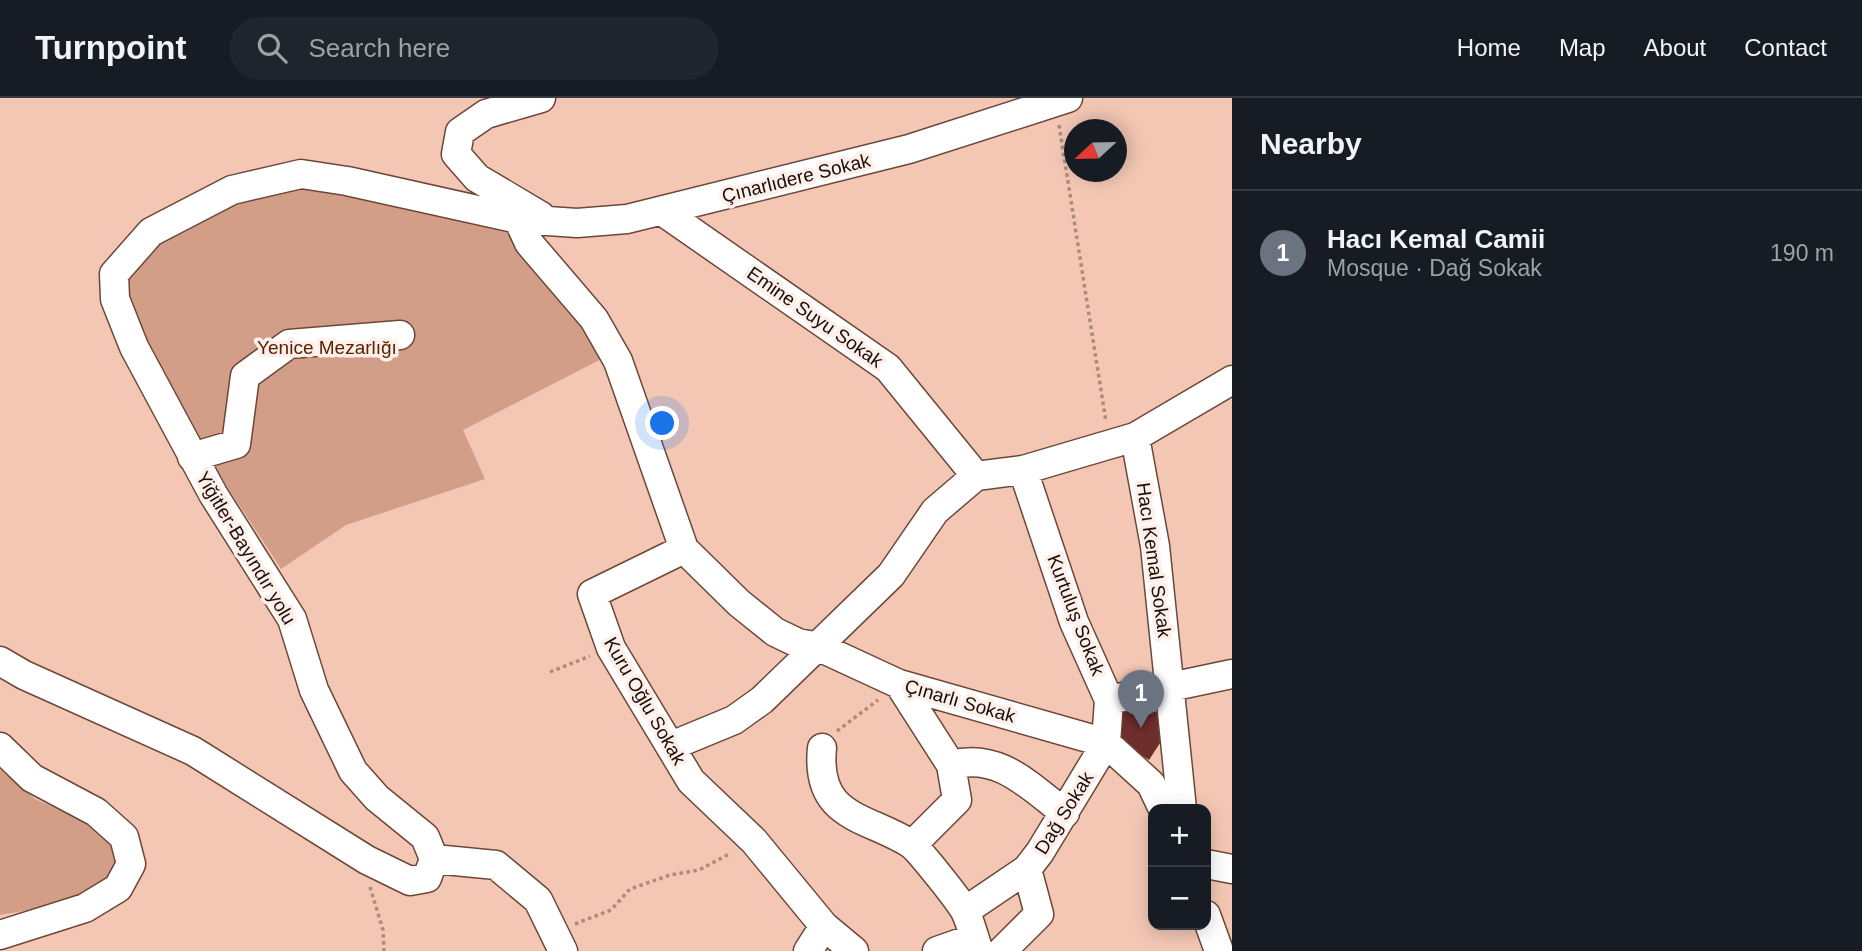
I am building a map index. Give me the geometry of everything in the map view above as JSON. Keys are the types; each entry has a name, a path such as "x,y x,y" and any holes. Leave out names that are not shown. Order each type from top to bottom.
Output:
{"street":[{"path":"541,98 486,114 460,132 456,154 477,178 552,222"},
{"name":"Çınarlıdere Sokak","path":"518,219 577,223 627,219 909,149 1062,100"},
{"name":"Yiğitler-Bayındır yolu","path":"433,859 425,837 377,798 354,771 314,690 292,620 192,457 140,358 115,299 114,274 151,232 232,190 301,174 347,181 518,219"},
{"name":"Emine Suyu Sokak","path":"662,211 888,368 976,475"},
{"path":"518,219 529,243 594,319 618,360 684,550"},
{"path":"192,457 236,444 245,376 289,344 400,335"},
{"path":"671,747 714,730 749,711 891,575 935,511 976,475 1023,470 1123,441 1232,380"},
{"name":"Hacı Kemal Sokak","path":"1123,441 1155,546 1172,688 1182,804"},
{"name":"Kurtuluş Sokak","path":"1023,470 1074,622 1109,700 1232,674"},
{"name":"Çınarlı Sokak","path":"684,550 775,632 797,643 818,647 899,684 1107,743"},
{"name":"Kuru Oğlu Sokak","path":"684,550 592,594 611,648 691,780 754,841 824,926 854,951"},
{"path":"0,660 24,675 193,751 367,860 410,881 427,878 433,859 496,865 538,900 559,942"},
{"path":"899,684 951,765 957,800 912,845"},
{"name":"Dağ Sokak","path":"1002,951 1039,914 1027,869 1107,743 1109,700"},
{"path":"1107,743 1151,784 1161,804"},
{"path":"0,747 32,778 96,812 124,837 131,864 118,888 85,908 0,935"},
{"path":"822,748 820,765 824,783 833,800 849,815 912,845 965,911 976,944 937,951"},
{"path":"951,765 967,761 994,764 1065,813"},
{"path":"1211,865 1232,869"},
{"path":"965,911 1027,869"},
{"path":"808,951 824,926"},
{"path":"1211,929 1219,951"}],"path":[{"path":"1062,100 1123,441"},
{"path":"550,672 611,648"},
{"path":"822,748 839,730 899,684"},
{"path":"559,942 611,910 631,889 670,875 699,870 754,841"},
{"path":"367,860 371,899 383,930 384,951"}],"green space":[{"name":"Yenice Mezarlığı","path":"295,179 472,216 518,236 617,351 463,430 485,479 346,525 281,569 170,394 135,319 122,280 159,240 179,226 221,205"},
{"path":"0,769 35,799 76,817 113,840 118,862 96,887 66,902 0,915"}],"building":[{"path":"1133,697 1173,723 1149,760 1109,734"}],"place":[{"name":"Hacı Kemal Camii","path":"1141,728"}]}
